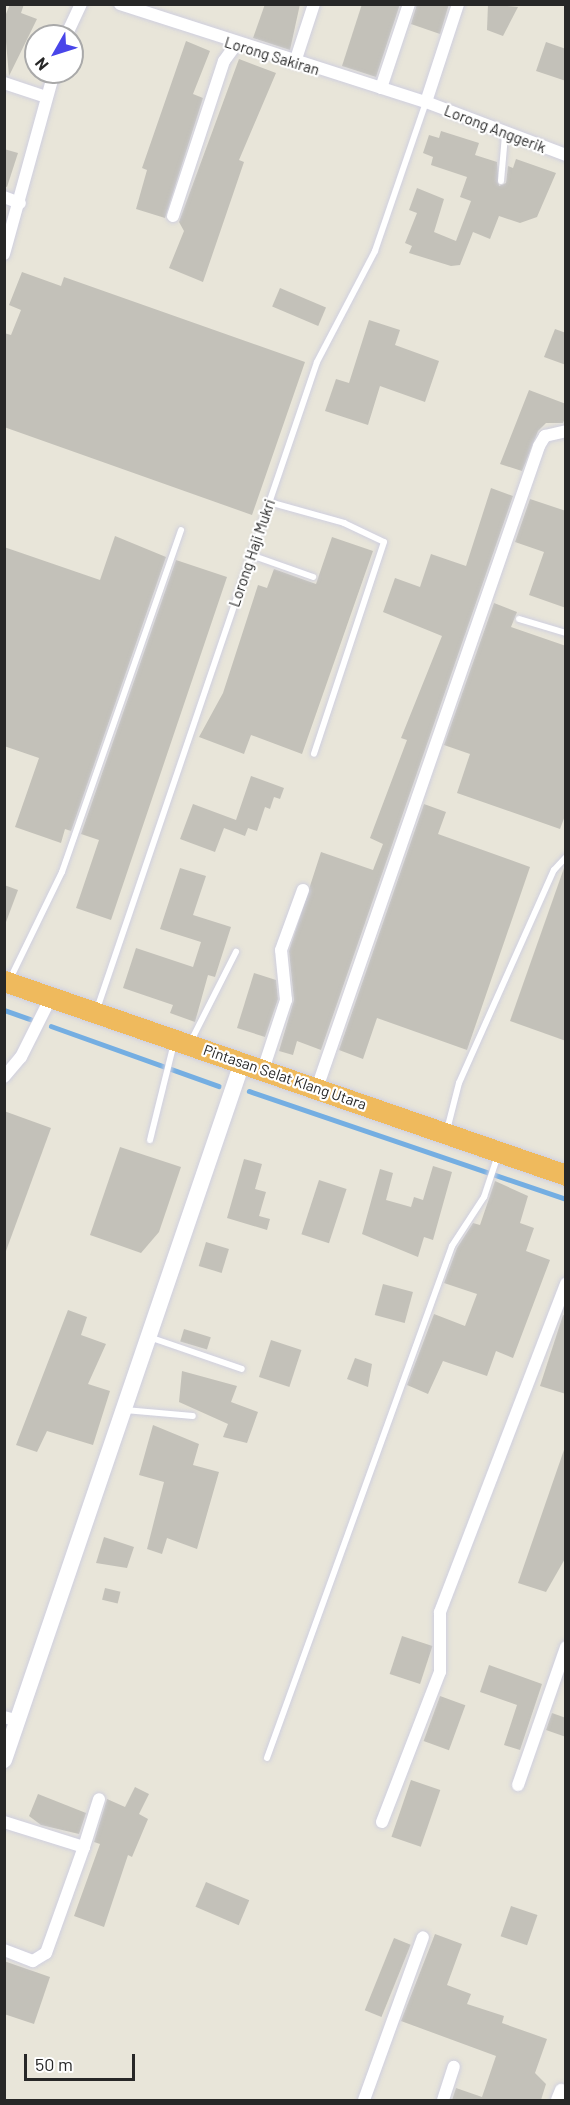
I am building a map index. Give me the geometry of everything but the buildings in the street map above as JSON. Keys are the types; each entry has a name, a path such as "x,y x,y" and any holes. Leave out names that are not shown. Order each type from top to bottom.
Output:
{"highway":[{"name":"Pintasan Selat Klang Utara","path":"6,981 96,1012 178,1047 264,1070 446,1133 498,1157 566,1175"}],"street":[{"name":"Lorong Sakiran","path":"120,4 235,46 426,102"},
{"path":"295,62 314,4"},
{"path":"381,88 409,4"},
{"path":"426,102 458,4"},
{"path":"71,24 79,5"},
{"path":"173,216 224,61 235,46"},
{"path":"4,83 46,97"},
{"path":"4,254 20,203 50,84"},
{"name":"Lorong Anggerik","path":"426,102 505,135 566,155"},
{"path":"4,197 20,203"},
{"path":"317,1088 539,446 545,435 566,431"},
{"path":"264,1070 286,1000 281,950 303,890"},
{"path":"4,1077 21,1057 51,997"},
{"path":"4,1760 11,1719 124,1410 242,1063"},
{"path":"382,1822 440,1672 440,1612 566,1283"},
{"path":"518,1785 566,1647"},
{"path":"4,1950 33,1961 46,1953 99,1799"},
{"path":"4,1822 84,1847"},
{"path":"364,2100 423,1937"},
{"path":"443,2100 454,2067"}],"lane":[{"name":"Lorong Haji Mukri","path":"96,1012 326,339 342,322 375,251 426,102"},
{"path":"501,181 505,135"},
{"path":"269,502 344,523 384,542 314,754"},
{"path":"6,981 62,872 182,530"},
{"path":"251,555 313,577"},
{"path":"519,619 566,633"},
{"path":"446,1133 459,1083 554,870 566,857"},
{"path":"150,1140 166,1072 178,1047 236,952"},
{"path":"267,1758 452,1246 490,1177 498,1157"},
{"path":"149,1337 242,1370"},
{"path":"124,1410 193,1416"}],"waterway":[{"path":"4,1010 30,1019"},
{"path":"51,1026 219,1086"},
{"path":"249,1091 566,1199"}]}
